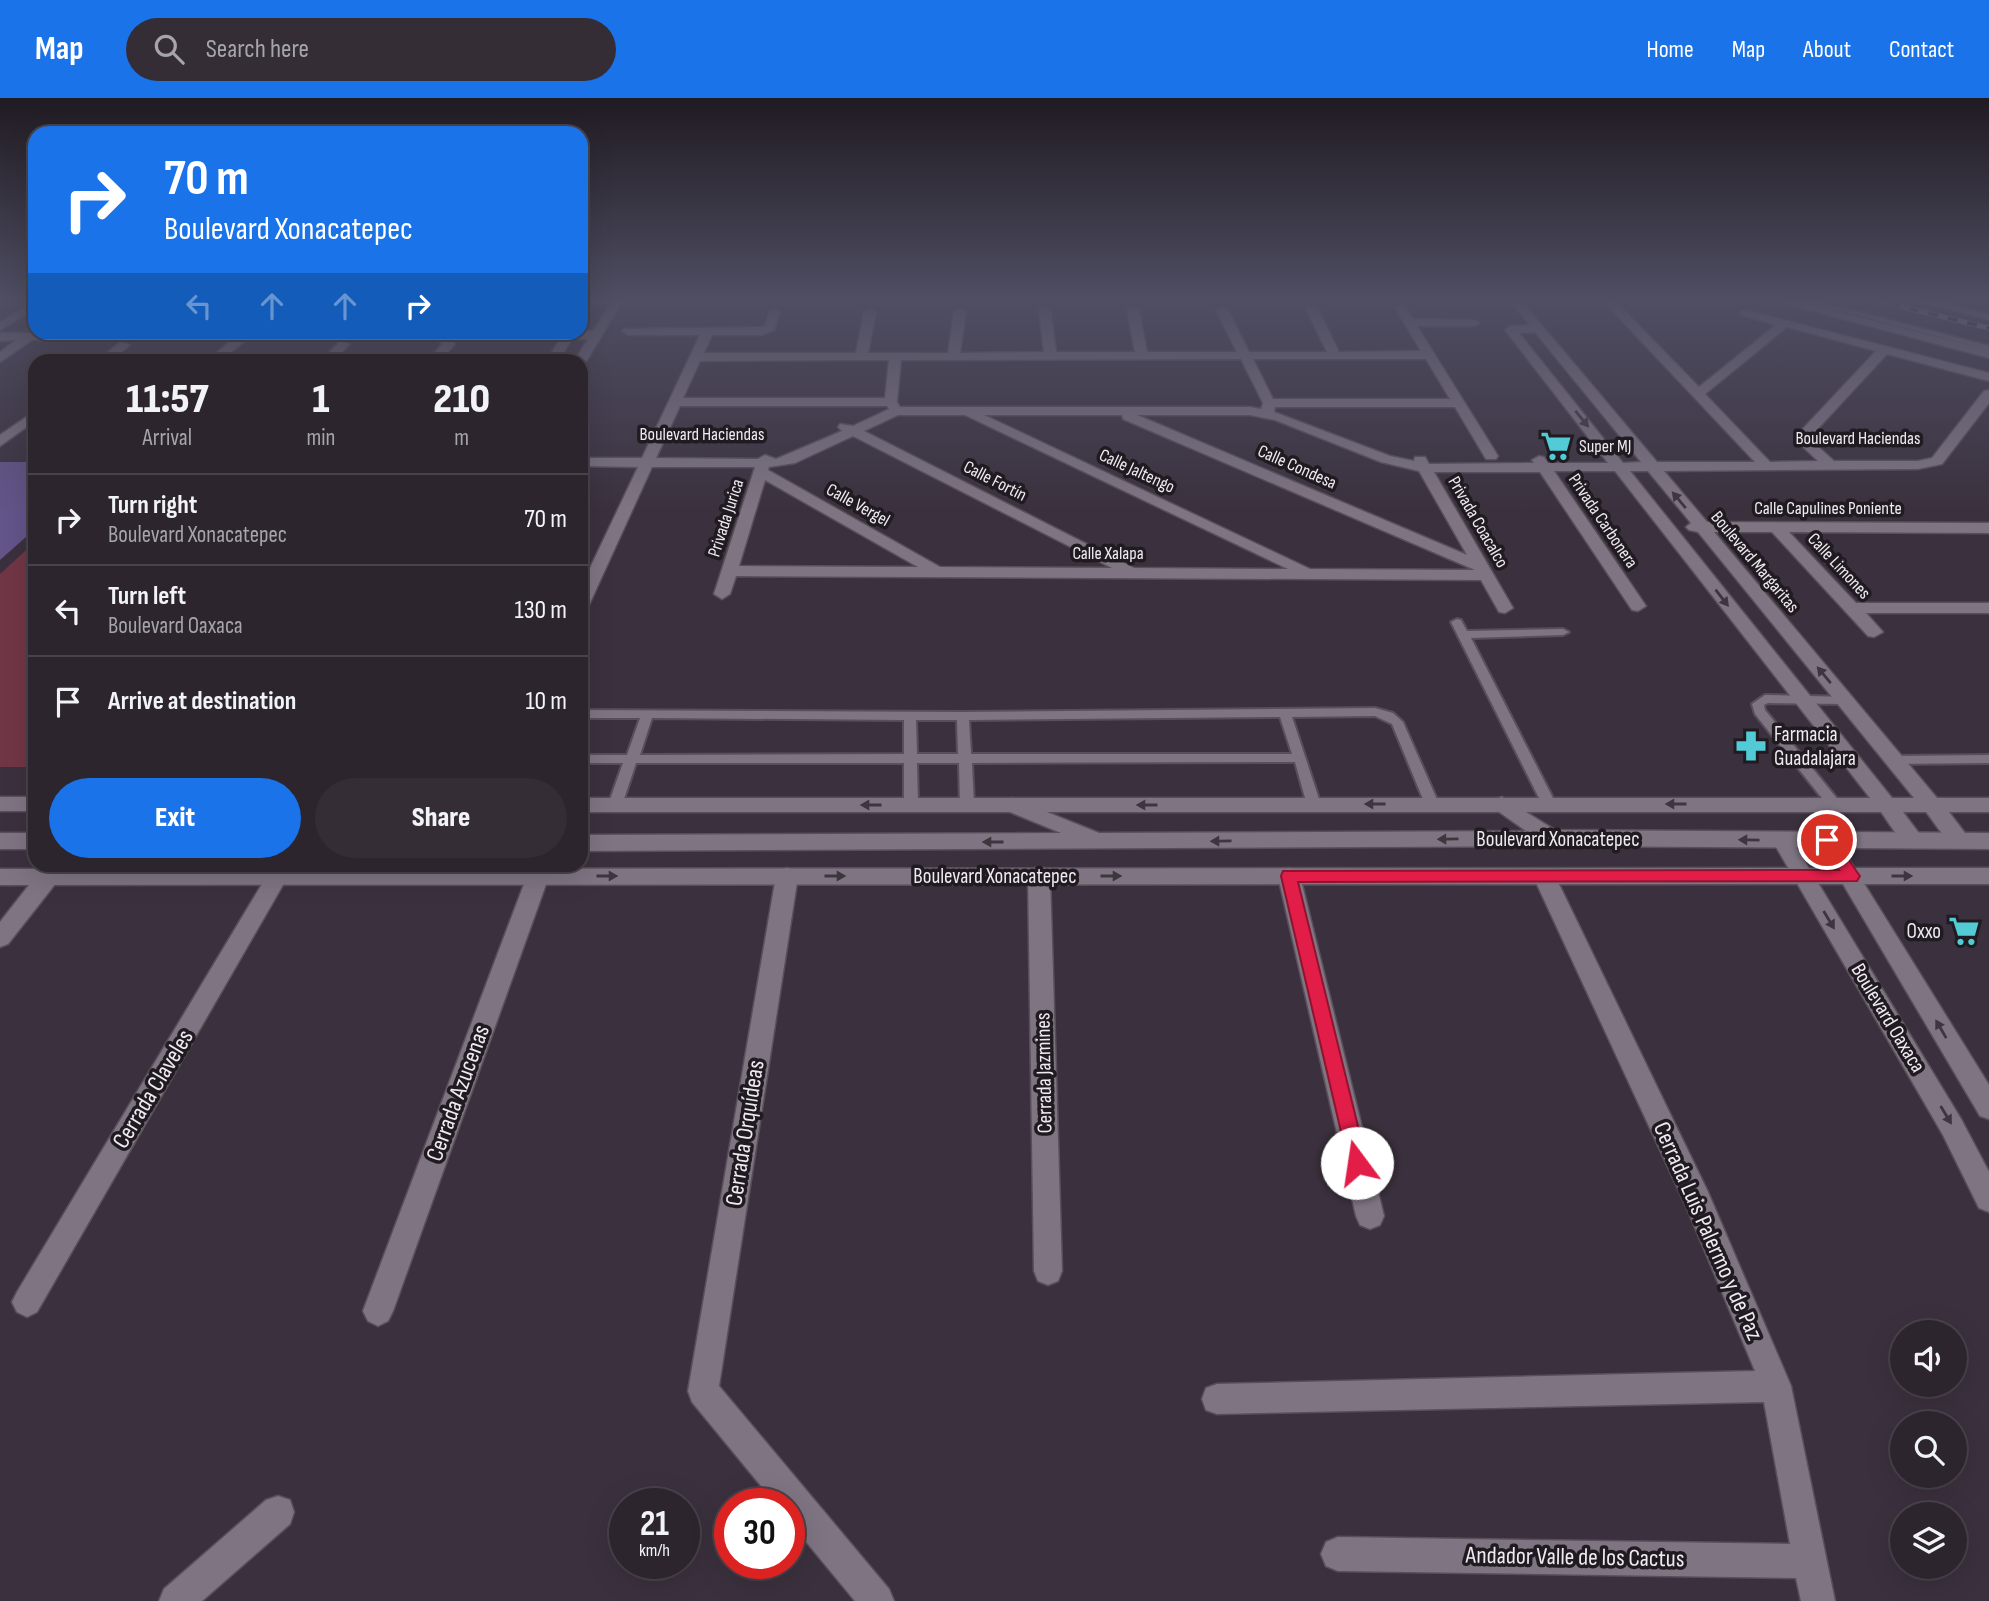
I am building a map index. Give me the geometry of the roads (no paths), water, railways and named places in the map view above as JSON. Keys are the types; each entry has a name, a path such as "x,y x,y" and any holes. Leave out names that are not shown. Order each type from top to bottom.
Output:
{"street":[{"path":"588,590 690,369"},
{"path":"675,402 893,407 895,369"},
{"path":"1250,369 1269,407 1459,403"},
{"path":"1439,369 1491,456"},
{"path":"1542,369 1914,840"},
{"name":"Boulevard Margaritas","path":"1569,369 1962,841"},
{"path":"1674,369 1762,460"},
{"path":"1698,394 1728,369"},
{"path":"1825,461 1805,439 1806,432 1865,369"},
{"path":"1960,369 1989,377"},
{"name":"Boulevard Haciendas","path":"588,454 764,464 790,460 847,428 893,407 946,403 1099,403 1269,407 1386,459 1540,462 1762,460 1918,465 1931,464 1941,457 1989,394"},
{"name":"Calle Jaltengo","path":"946,403 1312,574"},
{"name":"Calle Condesa","path":"1099,403 1483,570"},
{"name":"Boulevard Haciendas","path":"893,407 966,412 1119,412 1250,411 1269,407"},
{"path":"0,442 28,420"},
{"name":"Calle Fortín","path":"847,428 1131,572"},
{"name":"Boulevard Haciendas","path":"1421,461 1491,456 1540,462"},
{"name":"Boulevard Haciendas","path":"588,462 649,459"},
{"name":"Privada Coacalco","path":"1421,461 1505,608"},
{"name":"Privada Carbonera","path":"1540,462 1638,606"},
{"name":"Calle Vergel","path":"764,464 936,571"},
{"name":"Privada Jurica","path":"722,594 764,464"},
{"name":"Calle Capulines Poniente","path":"1670,531 1989,527"},
{"name":"Calle Capulines Poniente","path":"1780,531 1989,535"},
{"name":"Calle Limones","path":"1780,531 1874,632"},
{"name":"Calle Xalapa","path":"730,571 1312,574 1483,570"},
{"path":"1853,608 1989,608"},
{"path":"0,804 28,804"},
{"path":"1502,804 1551,838"},
{"path":"588,805 1989,805"},
{"path":"1012,805 1102,842"},
{"name":"Boulevard Xonacatepec","path":"588,843 1551,838 1989,841"},
{"name":"Boulevard Oaxaca","path":"1782,840 1952,1127 1989,1199"},
{"name":"Boulevard Oaxaca","path":"1827,840 1982,1084 1989,1108"},
{"path":"0,841 28,841"},
{"name":"Boulevard Xonacatepec","path":"0,877 182,872"},
{"name":"Cerrada Claveles","path":"27,1302 281,872"},
{"name":"Boulevard Xonacatepec","path":"367,872 538,876 1989,876"},
{"name":"Cerrada Azucenas","path":"378,1311 538,876"},
{"name":"Cerrada Orquídeas","path":"787,876 703,1391 877,1601"},
{"name":"Cerrada Jazmines","path":"1039,876 1048,1271"},
{"path":"1289,876 1370,1216"},
{"path":"0,938 48,877"},
{"name":"Cerrada Luis Palermo y de Paz","path":"1545,878 1698,1201 1776,1386 1818,1601"},
{"path":"1217,1399 1776,1386"},
{"path":"176,1601 278,1512"},
{"name":"Andador Valle de los Cactus","path":"1338,1554 1811,1561"}],"lane":[{"path":"1457,622 1549,804"},
{"path":"1464,635 1563,632"},
{"path":"1834,804 1759,711 1758,704 1765,699 1845,700"},
{"path":"588,714 963,716 1375,712 1389,716 1397,722 1432,804"},
{"path":"615,805 648,713"},
{"path":"1286,714 1314,804"},
{"path":"910,715 911,805"},
{"path":"963,716 967,805"},
{"path":"588,759 1300,758"},
{"path":"1894,760 1989,759"}],"place":[{"name":"Super MJ","path":"1556,446"},
{"name":"Farmacia Guadalajara","path":"1751,746"},
{"name":"Oxxo","path":"1964,931"}]}
